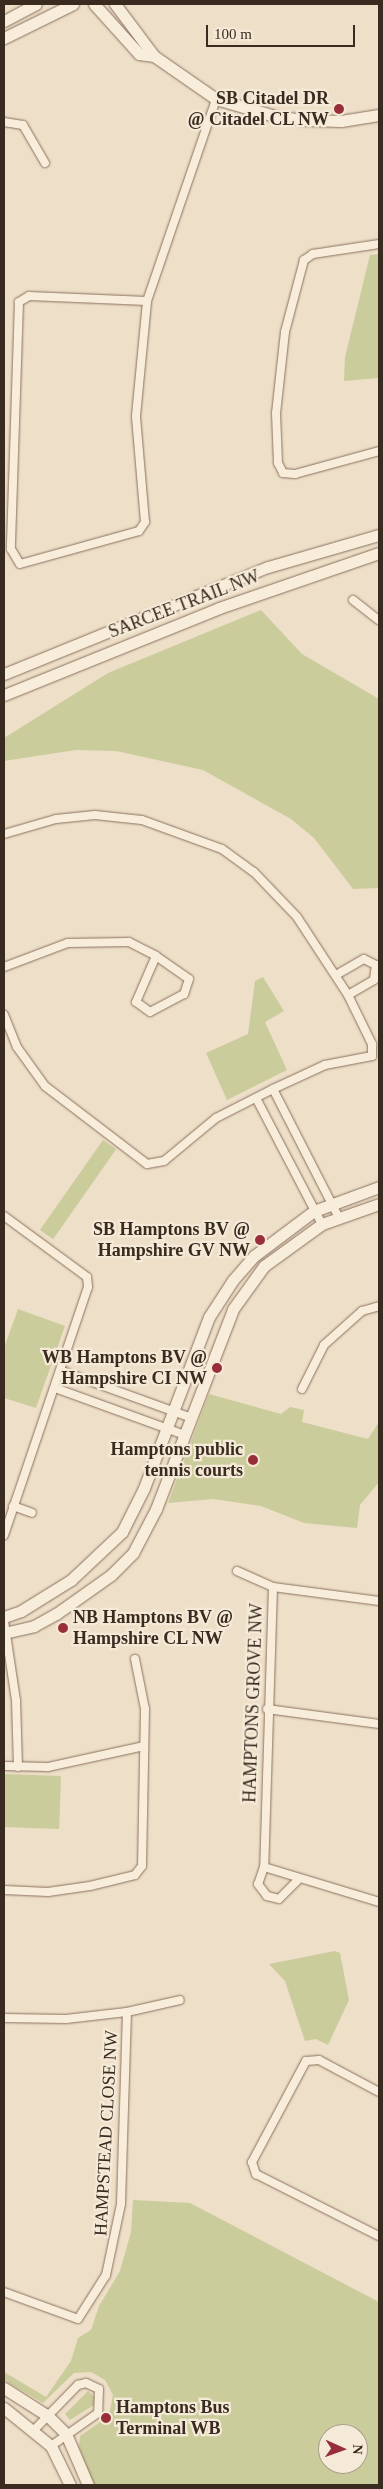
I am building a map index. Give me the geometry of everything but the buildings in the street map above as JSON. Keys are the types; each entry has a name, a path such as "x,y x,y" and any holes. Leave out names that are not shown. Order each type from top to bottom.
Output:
{"street":[{"path":"4,20 36,4"},
{"path":"4,38 73,4"},
{"path":"94,4 139,54 154,56"},
{"path":"115,4 154,56 216,99 278,117 308,120 341,121 379,114"},
{"path":"148,301 29,296 19,302 11,549 20,564 139,531 145,522 136,416 148,301 216,99"},
{"path":"4,122 23,125 45,163"},
{"path":"379,244 313,254 304,260 285,332 276,413 278,463 283,473 294,474 379,451"},
{"name":"SARCEE TRAIL NW","path":"4,674 268,567 379,534"},
{"name":"SARCEE TRAIL NW","path":"4,695 219,608 379,553"},
{"path":"353,600 379,620"},
{"path":"4,834 56,819 95,815 142,820 187,834 222,849 279,895 336,974 372,1044 372,1056 325,1065 273,1089 216,1118 164,1161 147,1164 45,1086 17,1048 4,1015"},
{"path":"4,967 68,943 129,942 156,956 189,979 190,987 150,1012 136,1002 156,956"},
{"path":"336,974 364,959 376,965 374,980 348,995"},
{"path":"273,1089 338,1216"},
{"path":"256,1098 322,1224"},
{"path":"4,1617 21,1611 71,1580 122,1532 174,1411 209,1318 233,1280 254,1256 314,1210 330,1201 379,1187"},
{"path":"18,1767 16,1700 5,1629 56,1614 111,1575 133,1553 145,1536 192,1418 215,1350 249,1285 297,1239 338,1216 379,1204"},
{"path":"4,1216 87,1277 62,1371 4,1535"},
{"path":"302,1390 324,1345 362,1311 379,1306"},
{"path":"62,1371 192,1418"},
{"path":"55,1388 185,1435"},
{"path":"13,1506 32,1513"},
{"path":"237,1571 272,1587"},
{"name":"HAMPTONS GROVE NW","path":"299,1879 279,1899 267,1896 258,1884 264,1867 267,1709 272,1587 379,1600"},
{"path":"4,1890 48,1892 135,1875 142,1866 145,1709 135,1659"},
{"path":"267,1709 379,1724"},
{"path":"4,1766 48,1767 144,1746"},
{"path":"264,1867 379,1902"},
{"path":"127,2012 180,2000"},
{"name":"HAMPSTEAD CLOSE NW","path":"4,2018 66,2019 127,2012 121,2204 106,2275 78,2320 4,2292"},
{"path":"379,2092 319,2060 306,2061 252,2162 256,2174 379,2236"},
{"path":"35,2429 81,2384 99,2389 98,2413 51,2446"},
{"path":"4,2388 48,2416 66,2434 88,2485"},
{"path":"4,2408 35,2429 51,2446 70,2485"}],"green space":[{"path":"379,254 379,378 344,381 345,357 370,255"},
{"path":"261,610 302,654 379,699 379,888 353,889 314,838 291,819 203,770 116,751 76,750 4,761 4,738 108,673"},
{"path":"263,977 284,1011 265,1022 287,1070 227,1100 206,1053 248,1034 255,981"},
{"path":"103,1140 116,1149 53,1239 40,1230"},
{"path":"18,1309 65,1326 36,1408 4,1398 4,1348"},
{"path":"209,1394 281,1414 290,1407 304,1410 302,1422 368,1439 379,1422 379,1482 360,1505 357,1528 304,1523 261,1506 213,1499 168,1503"},
{"path":"4,1774 61,1776 59,1829 4,1827"},
{"path":"335,1951 340,1953 349,2000 328,2045 316,2039 305,2041 285,1981 269,1964"},
{"path":"133,2200 190,2203 379,2302 379,2485 94,2485 79,2447 80,2436 109,2416 113,2395 105,2380 91,2372 74,2373 43,2403 4,2380 4,2372 46,2397 71,2361 78,2338 91,2330 99,2306 120,2271 131,2232"},
{"path":"88,2391 95,2397 94,2405 70,2420 65,2414"}],"place":[{"name":"SB Citadel DR @ Citadel CL NW","path":"339,109"},
{"name":"SB Hamptons BV @ Hampshire GV NW","path":"260,1240"},
{"name":"WB Hamptons BV @ Hampshire CI NW","path":"217,1368"},
{"name":"Hamptons public tennis courts","path":"253,1460"},
{"name":"NB Hamptons BV @ Hampshire CL NW","path":"63,1628"},
{"name":"Hamptons Bus Terminal WB","path":"106,2418"}]}
